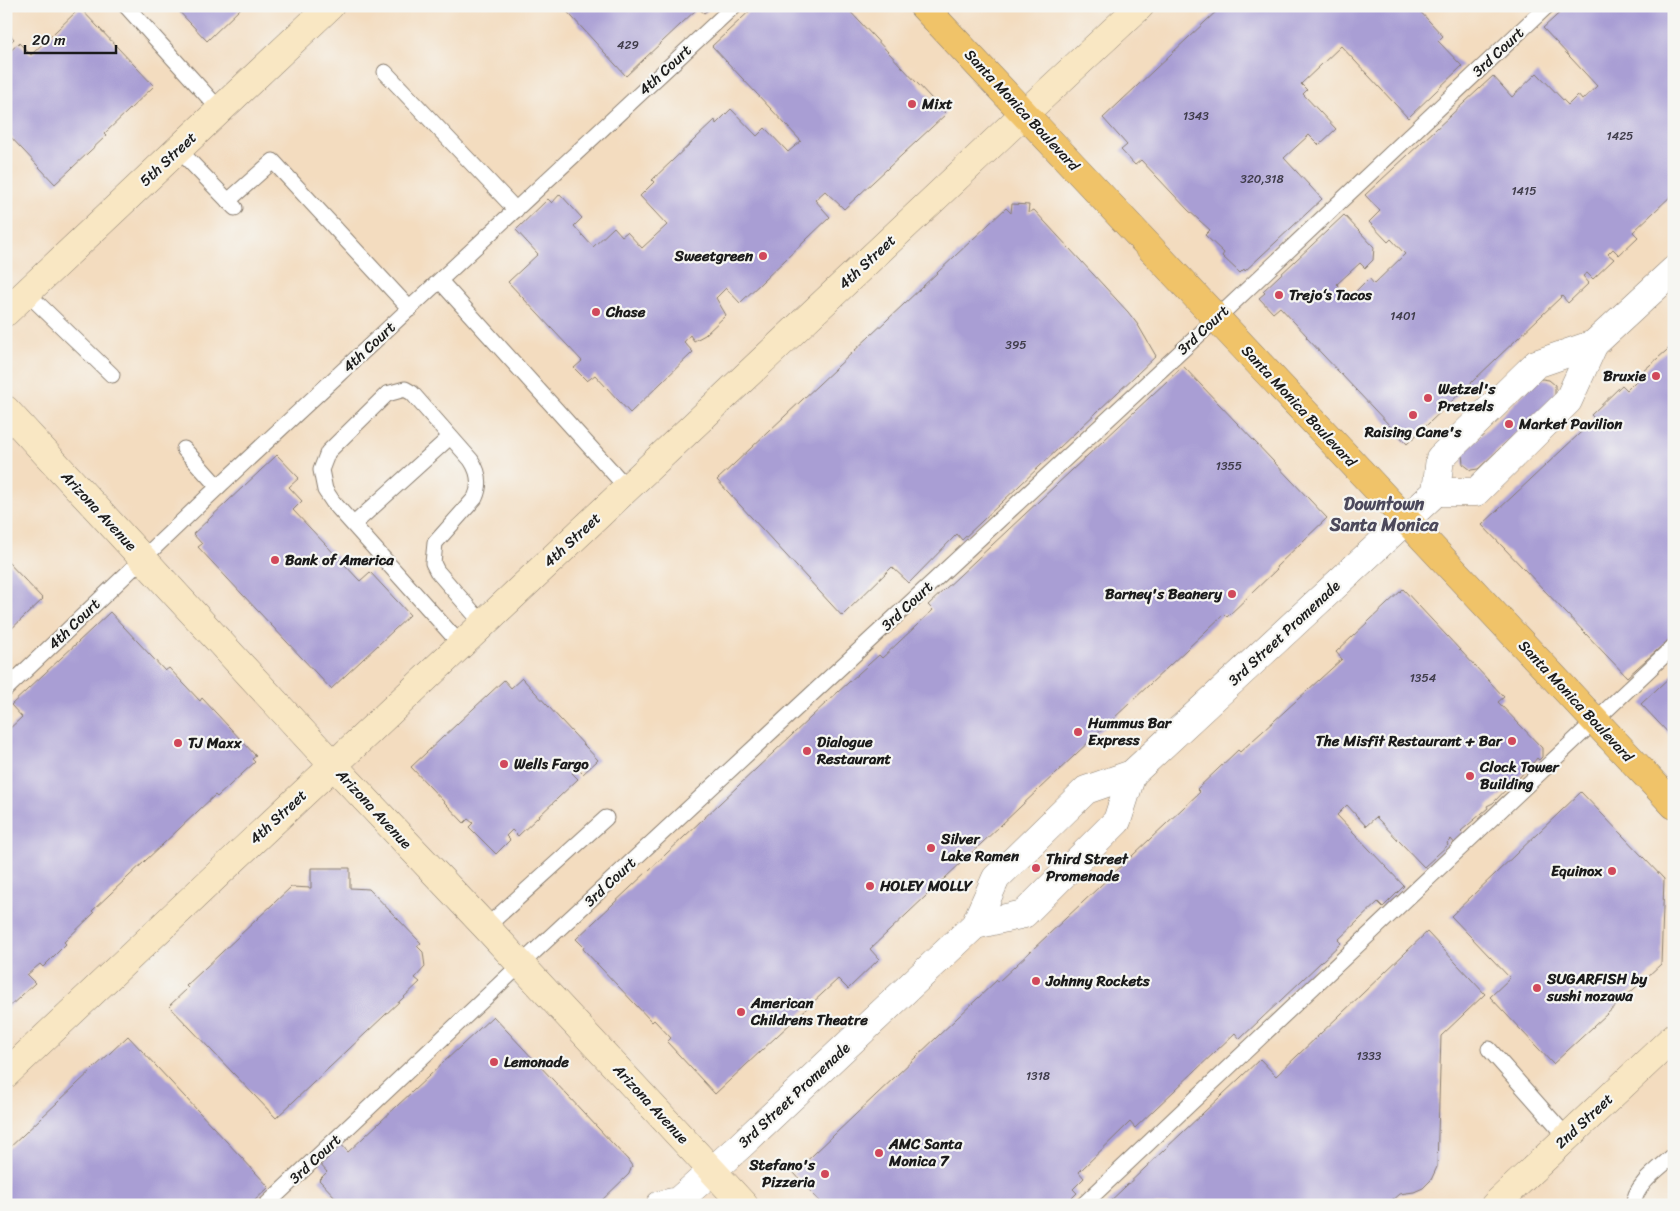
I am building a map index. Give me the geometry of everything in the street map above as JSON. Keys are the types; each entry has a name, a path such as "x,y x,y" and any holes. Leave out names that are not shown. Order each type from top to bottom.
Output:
{"main road":[{"name":"Santa Monica Boulevard","path":"923,6 1674,805"}],"street":[{"name":"5th Street","path":"6,312 330,6"},
{"name":"4th Street","path":"6,1074 1140,6"},
{"path":"1594,344 1536,364 1440,458 1436,492 1476,492 1568,401 1594,344 1674,270"},
{"name":"Arizona Avenue","path":"6,410 333,766 486,926 744,1205"},
{"name":"3rd Street Promenade","path":"672,1203 742,1145 975,925 996,878 1086,790 1132,774 1436,492"},
{"name":"3rd Street Promenade","path":"975,925 1024,914 1117,821 1132,774"},
{"name":"2nd Street","path":"1495,1205 1674,1037"}],"lane":[{"path":"126,6 220,110"},
{"name":"4th Court","path":"6,689 218,487 734,6"},
{"name":"3rd Court","path":"266,1205 521,964 1217,318 1547,6"},
{"path":"385,72 516,210"},
{"path":"179,150 232,205 273,161 410,309"},
{"path":"440,281 627,488"},
{"path":"27,293 112,375"},
{"path":"461,645 333,502 322,482 321,470 328,452 387,394 405,389 412,393 477,469 478,492 436,544 433,563 437,571 483,624"},
{"path":"354,524 450,437"},
{"path":"184,449 218,487"},
{"path":"1083,1205 1674,646"},
{"path":"486,926 606,818"},
{"path":"1489,1049 1567,1137"},
{"path":"1634,1205 1639,1188 1674,1155"}],"building":[{"path":"174,6 243,6 207,41"},
{"path":"562,6 713,6 704,13 698,8 626,76"},
{"path":"755,6 845,6 946,114 844,209 825,191 815,200 830,217 740,303 726,288 716,298 726,315 705,335 694,341 690,335 684,342 693,352 630,413 595,375 587,381 574,368 582,361 508,282 538,254 516,230 548,199 552,203 560,194 582,218 574,226 593,247 614,227 622,236 627,232 642,248 667,225 640,196 654,182 652,180 715,120 716,124 731,109 757,136 765,128 788,152 801,141 712,46"},
{"path":"1222,6 1415,6 1443,36 1438,41 1462,66 1408,118 1341,46 1301,84 1307,90 1303,94 1336,129 1319,145 1309,135 1284,158 1322,199 1245,271 1244,269 1240,273 1222,256 1224,253 1205,235 1210,230 1188,210 1141,160 1135,165 1121,150 1127,145 1103,118"},
{"path":"1567,6 1674,6 1674,193 1633,232 1638,237 1619,255 1613,249 1608,254 1614,259 1593,279 1587,273 1583,276 1589,283 1568,303 1562,296 1407,444 1280,307 1273,313 1259,298 1265,293 1263,291 1344,215 1374,247 1373,260 1365,268 1360,263 1337,284 1350,297 1369,278 1374,284 1405,254 1391,239 1388,242 1369,222 1380,211 1365,195 1493,76 1512,97 1537,73 1568,105 1578,95 1582,100 1597,86 1543,28"},
{"path":"80,8 154,86 104,134 106,136 55,184 6,132 6,55 19,43 31,55"},
{"path":"6,30 14,39 9,44 6,41"},
{"path":"1012,204 1029,205 1028,213 1034,210 1128,312 1156,356 962,540 957,534 909,583 892,567 842,616 717,480 1006,208 1011,213"},
{"path":"1674,344 1674,635 1627,677 1482,525 1595,419 1591,415 1622,385 1627,390 1636,381 1634,379"},
{"path":"1183,366 1327,518 1227,617 1224,614 870,949 879,959 848,989 838,979 715,1094 667,1042 671,1038 654,1020 652,1022 583,949 584,947 576,939 828,701 879,655 882,658 933,610 928,605"},
{"name":"Market Pavilion","path":"1538,380 1549,380 1555,385 1555,396 1478,469 1471,470 1463,464 1462,454"},
{"name":"Bank of America","path":"277,455 299,478 289,487 302,501 293,510 360,581 370,572 410,615 331,689 198,547 202,544 193,534"},
{"path":"6,560 43,599 6,634"},
{"path":"1403,589 1504,697 1498,702 1542,748 1542,757 1539,760 1537,758 1526,772 1518,777 1493,803 1487,806 1488,808 1461,831 1466,836 1456,845 1451,839 1447,843 1448,845 1424,867 1376,817 1366,826 1347,805 1337,815 1404,886 1383,907 1378,902 1338,940 1341,943 1240,1039 1235,1033 1135,1128 1130,1122 1079,1172 1084,1178 1073,1189 1077,1193 1065,1205 823,1205 794,1173 997,980 998,982 1200,792 1197,789 1238,750 1240,752 1342,659 1336,652"},
{"path":"110,612 165,671 169,668 200,701 202,698 256,756 252,759 255,762 217,797 215,795 92,911 94,913 64,942 66,944 43,967 40,964 27,975 35,983 7,1009 6,732 22,717 11,705"},
{"path":"1674,673 1674,739 1641,704"},
{"name":"Wells Fargo","path":"522,678 598,760 583,774 577,768 572,773 578,779 518,836 512,830 506,836 510,840 496,854 469,827 473,823 468,819 464,823 411,767 504,680 511,688"},
{"path":"1581,792 1664,879 1661,964 1553,1064 1490,997 1510,978 1451,916"},
{"path":"311,868 350,868 350,888 369,889 421,943 417,946 423,952 425,967 415,978 420,982 276,1118 169,1006 188,988 186,986 291,887 311,888"},
{"path":"1427,932 1485,994 1441,1036 1437,1167 1431,1180 1423,1188 1414,1192 1399,1194 1391,1201 1394,1205 1106,1205 1260,1059 1276,1076"},
{"path":"493,1016 628,1160 632,1166 629,1174 597,1205 333,1205 338,1200 319,1180 327,1172 319,1163 340,1143 348,1152"},
{"path":"128,1036 269,1187 250,1205 6,1205 6,1151"}],"place":[{"name":"Mixt","path":"912,104"},
{"name":"Sweetgreen","path":"763,256"},
{"name":"Trejo‘s Tacos","path":"1279,295"},
{"name":"Chase","path":"596,312"},
{"name":"Bruxie","path":"1656,376"},
{"name":"Wetzel's Pretzels","path":"1428,398"},
{"name":"Raising Cane's","path":"1413,415"},
{"name":"Market Pavilion","path":"1509,424"},
{"name":"Bank of America","path":"275,560"},
{"name":"Barney's Beanery","path":"1232,594"},
{"name":"Hummus Bar Express","path":"1078,732"},
{"name":"The Misfit Restaurant + Bar","path":"1512,741"},
{"name":"TJ Maxx","path":"178,743"},
{"name":"Dialogue Restaurant","path":"807,751"},
{"name":"Wells Fargo","path":"504,764"},
{"name":"Clock Tower Building","path":"1470,776"},
{"name":"Silver Lake Ramen","path":"931,848"},
{"name":"Third Street Promenade","path":"1036,868"},
{"name":"Equinox","path":"1612,871"},
{"name":"HOLEY MOLLY","path":"870,886"},
{"name":"Johnny Rockets","path":"1036,981"},
{"name":"SUGARFISH by sushi nozawa","path":"1537,988"},
{"name":"American Childrens Theatre","path":"741,1012"},
{"name":"Lemonade","path":"494,1062"},
{"name":"AMC Santa Monica 7","path":"879,1153"},
{"name":"Stefano's Pizzeria","path":"825,1174"}],"district":[{"name":"Downtown Santa Monica","path":"1384,514"}]}
